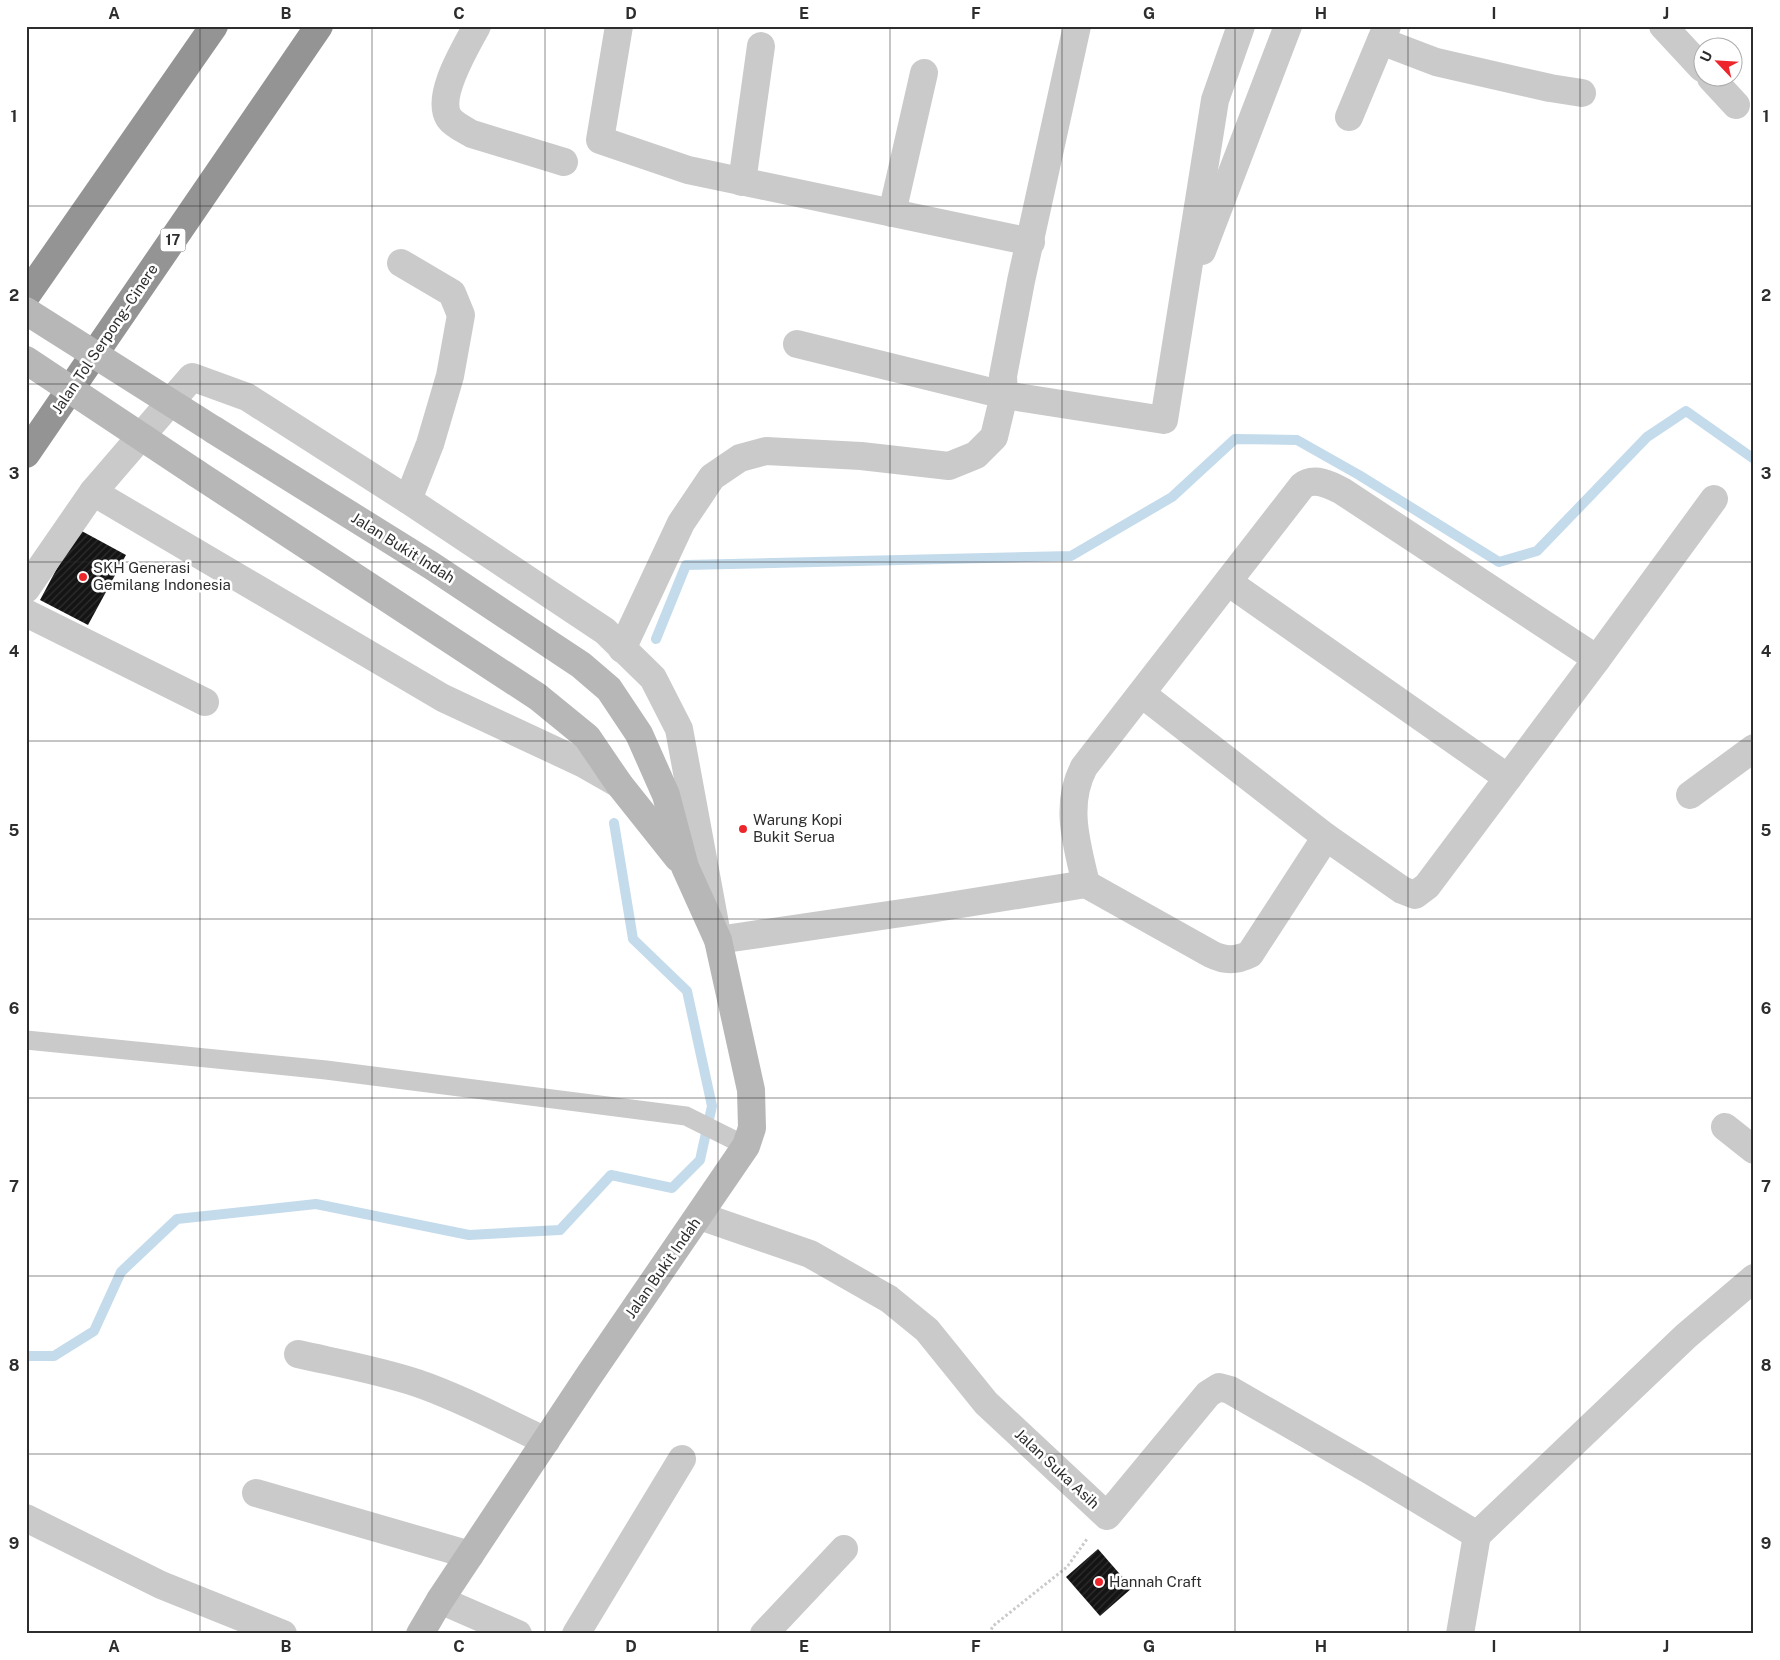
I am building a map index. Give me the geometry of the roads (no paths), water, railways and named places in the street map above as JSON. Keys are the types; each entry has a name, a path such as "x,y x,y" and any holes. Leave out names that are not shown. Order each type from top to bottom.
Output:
{"highway":[{"path":"26,296 214,26"},
{"name":"Jalan Tol Serpong–Cinere","path":"26,454 319,26"}],"main road":[{"name":"Jalan Bukit Indah","path":"26,311 474,594 581,665 609,689 639,734 666,795 685,867 718,940 751,1090 752,1128 746,1146 700,1216 593,1369 440,1600 420,1634"},
{"name":"Jalan Bukit Indah","path":"26,360 538,697 587,737 619,784 685,867"}],"street":[{"path":"477,26 455,67 447,88 446,108 449,119 460,128 472,134 564,162"},
{"path":"619,26 600,140 688,170 1031,242"},
{"path":"622,649 681,523 712,477 740,458 766,451 861,456 949,466 976,455 994,437 1004,395 1003,376 1021,280 1031,242 1077,26"},
{"path":"797,344 1004,395 1164,420 1215,100 1241,26"},
{"path":"1182,305 1288,26"},
{"path":"1663,26 1692,57"},
{"path":"1349,117 1384,34 1436,62 1550,88 1582,92"},
{"path":"742,182 761,46"},
{"path":"892,213 924,72"},
{"path":"1721,88 1736,104"},
{"path":"401,264 452,293 461,315 450,376 430,444 408,500"},
{"path":"26,589 93,492 192,377 247,397 408,500 605,631 653,678 679,729 718,940 1086,884 1221,959 1241,959 1250,954 1326,837"},
{"path":"1086,884 1072,822 1079,777 1084,767 1302,486 1308,482 1324,483 1342,491 1597,659"},
{"path":"93,492 443,698 584,764 619,784"},
{"path":"1142,694 1326,837 1402,890 1415,895 1427,886 1714,499"},
{"path":"1228,582 1508,778"},
{"path":"26,613 205,702"},
{"path":"1690,795 1754,748"},
{"path":"1725,1127 1754,1150"},
{"name":"Jalan Suka Asih","path":"700,1216 810,1254 889,1299 927,1330 986,1403 1108,1516 1208,1394 1219,1387 1230,1390 1363,1466 1477,1535"},
{"path":"1460,1634 1477,1535 1686,1336 1754,1279"},
{"path":"298,1354 382,1372 417,1383 461,1401 546,1441"},
{"path":"576,1634 682,1460"},
{"path":"256,1493 470,1555"},
{"path":"26,1518 161,1585 284,1634"},
{"path":"764,1634 844,1549"},
{"path":"440,1600 518,1634"}],"lane":[{"path":"26,1040 326,1070 686,1116 746,1146"}],"waterway":[{"path":"656,639 686,565 1071,556 1172,497 1235,439 1297,440 1359,475 1499,562 1537,551 1647,437 1686,411 1754,459"},
{"path":"26,1356 54,1356 94,1331 121,1272 177,1219 316,1204 469,1235 560,1230 611,1175 672,1188 700,1160 712,1106 687,991 633,939 614,823"}],"place":[{"name":"SKH Generasi Gemilang Indonesia","path":"83,577"},
{"name":"Warung Kopi Bukit Serua","path":"743,829"},
{"name":"Hannah Craft","path":"1099,1582"}]}
